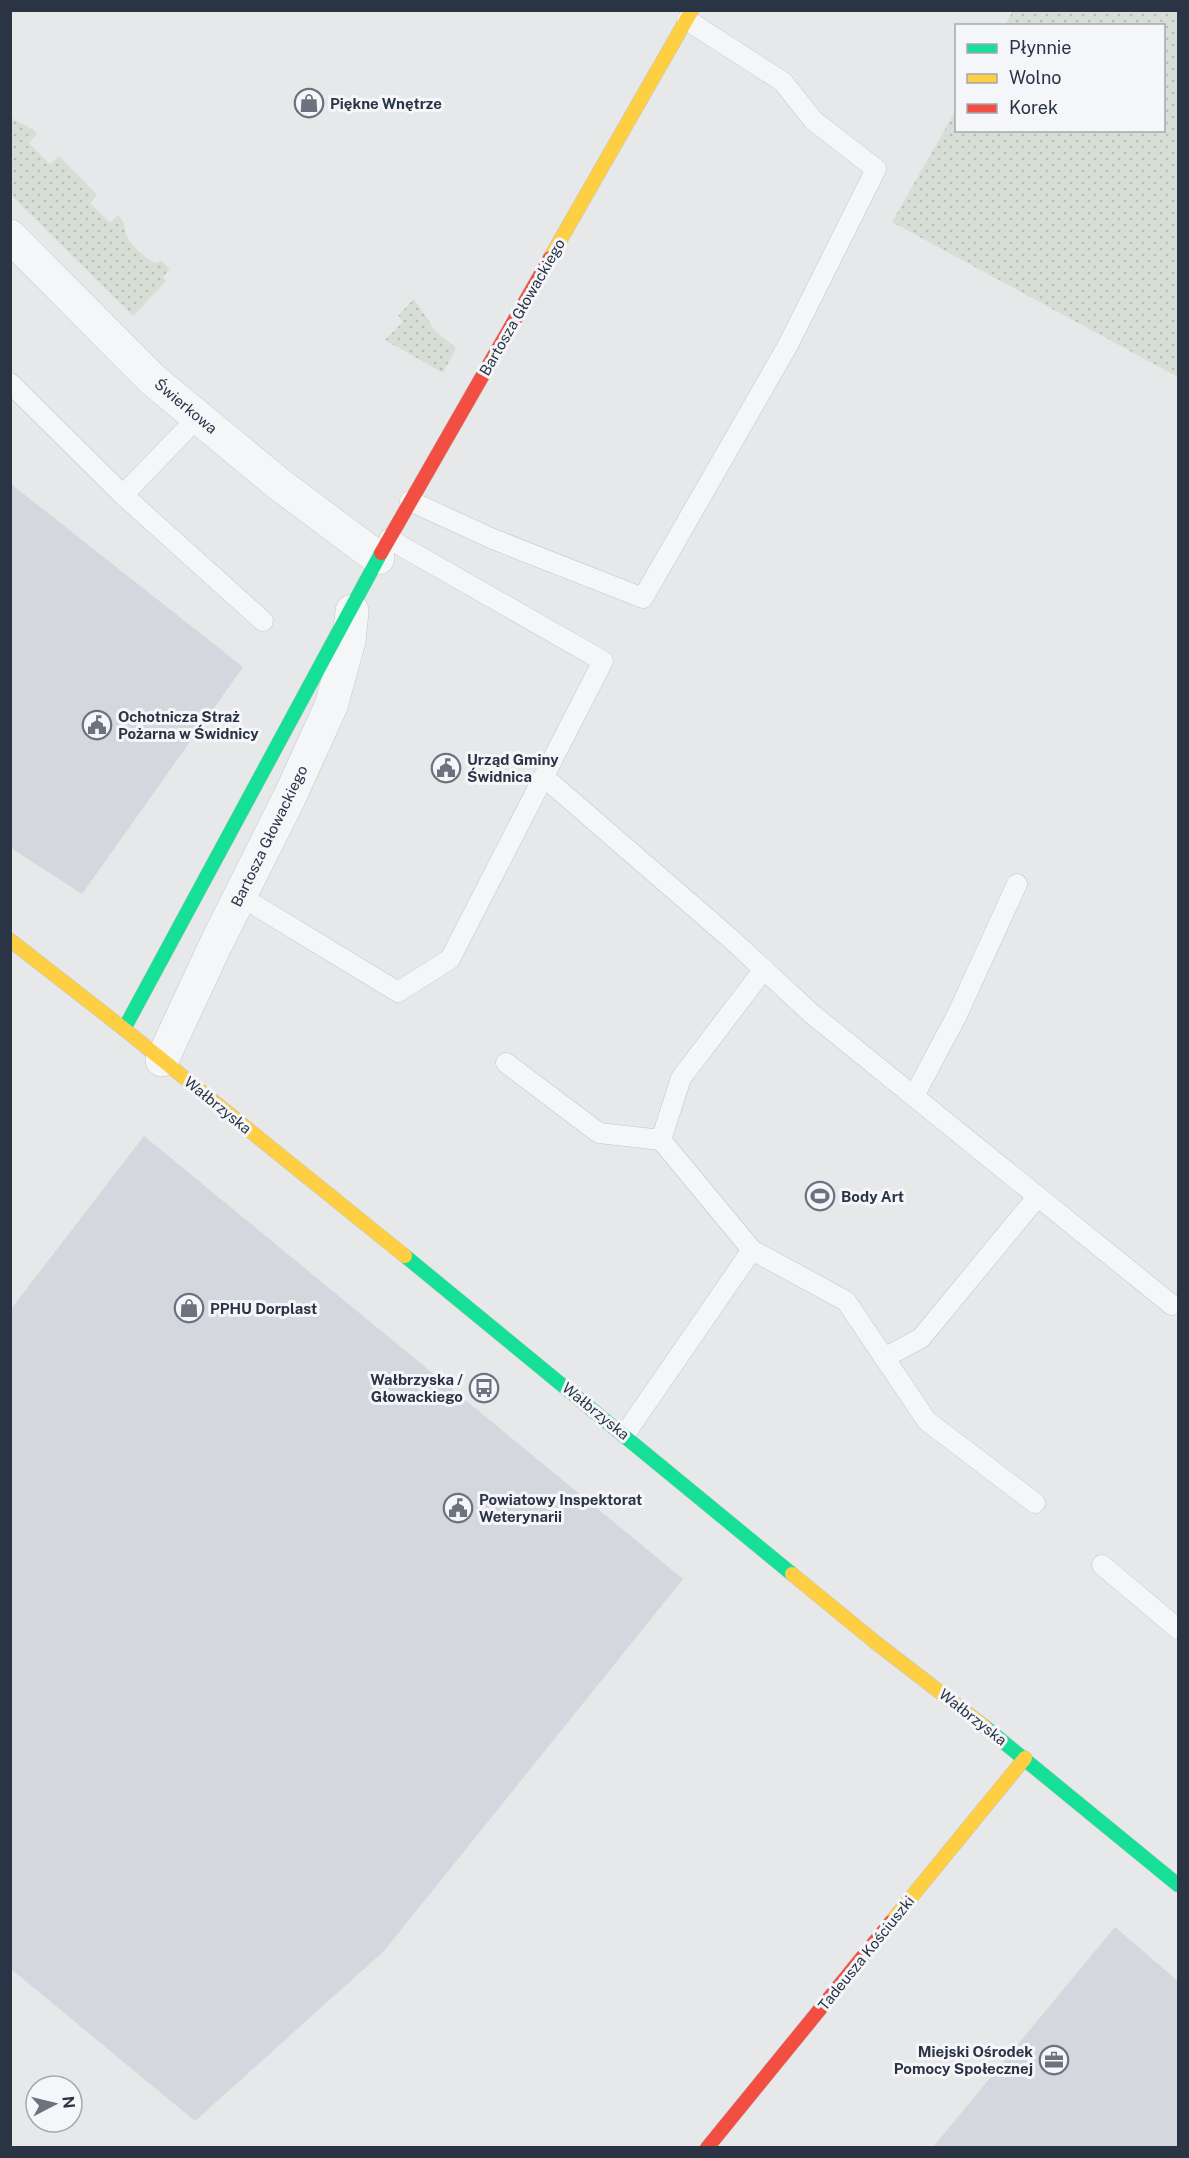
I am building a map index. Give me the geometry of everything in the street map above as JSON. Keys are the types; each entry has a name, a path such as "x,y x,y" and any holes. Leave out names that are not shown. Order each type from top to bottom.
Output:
{"street":[{"name":"Bartosza Głowackiego","path":"124,1029 383,548 689,15"},
{"name":"Świerkowa","path":"10,236 153,380 279,484 383,548"},
{"name":"Bartosza Głowackiego","path":"162,1060 331,706 349,641 353,605"},
{"name":"Wałbrzyska","path":"10,940 124,1029 625,1434 875,1642 1026,1758 1179,1885"},
{"name":"Tadeusza Kościuszki","path":"707,2148 1026,1758"}],"lane":[{"path":"410,501 493,539 643,598 788,345 876,169 814,121 783,82 689,15"},
{"path":"10,383 123,495 263,621"},
{"path":"123,495 198,417"},
{"path":"240,896 398,992 450,959 603,661 383,548"},
{"path":"544,777 764,969 812,1014 1172,1305"},
{"path":"914,1096 957,1015 1017,885"},
{"path":"661,1140 681,1078 764,969"},
{"path":"506,1063 599,1133 661,1140 752,1250 846,1301 927,1421 1035,1503"},
{"path":"884,1358 921,1338 1038,1196"},
{"path":"625,1434 752,1250"},
{"path":"1102,1565 1179,1629"}],"shaded area":[{"path":"1013,11 1178,11 1178,377 892,222 955,112 955,132 1165,132 1165,24 1006,24"},
{"path":"10,117 37,134 29,143 50,164 59,156 97,195 90,203 110,223 118,215 128,238 136,249 154,263 161,261 170,269 163,277 166,281 133,316 11,195"},
{"path":"414,299 436,332 456,348 443,373 385,340 403,322 398,316"},
{"path":"11,484 243,667 82,894 11,848"},
{"path":"144,1136 683,1579 384,1951 195,2121 11,1969 11,1309"},
{"path":"1115,1927 1178,1981 1178,2147 933,2147"}],"traffic: fast":[{"path":"124,1029 381,553"},
{"path":"405,1256 792,1574"},
{"path":"985,1727 1178,1885"}],"traffic: slow":[{"path":"550,258 692,10"},
{"path":"10,940 405,1256"},
{"path":"792,1574 985,1727"},
{"path":"891,1922 1025,1758"}],"traffic: jam":[{"path":"381,553 550,258"},
{"path":"707,2148 891,1922"}],"place":[{"name":"Piękne Wnętrze","path":"309,103"},
{"name":"Ochotnicza Straż Pożarna w Świdnicy","path":"97,725"},
{"name":"Urząd Gminy Świdnica","path":"446,768"},
{"name":"Body Art","path":"820,1196"},
{"name":"PPHU Dorplast","path":"189,1308"},
{"name":"Wałbrzyska / Głowackiego","path":"484,1388"},
{"name":"Powiatowy Inspektorat Weterynarii","path":"458,1508"},
{"name":"Miejski Ośrodek Pomocy Społecznej","path":"1054,2060"}]}
